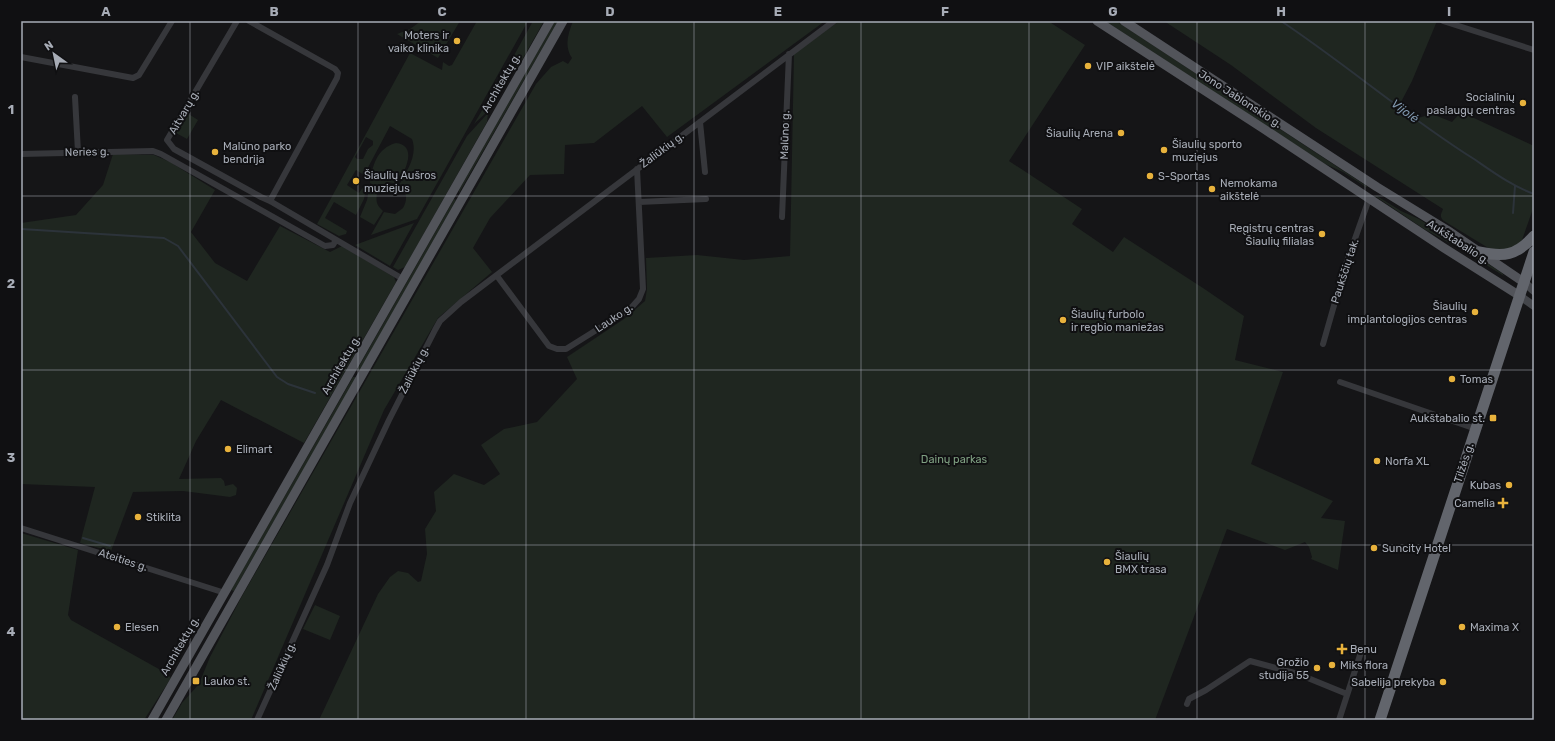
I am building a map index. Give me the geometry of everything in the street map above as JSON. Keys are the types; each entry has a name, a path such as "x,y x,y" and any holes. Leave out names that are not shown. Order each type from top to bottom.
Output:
{"highway":[{"path":"1479,252 1495,255 1515,253 1534,236"},
{"name":"Tilžės g.","path":"1382,719 1534,252"}],"main road":[{"name":"Architektų g.","path":"152,720 550,21"},
{"name":"Architektų g.","path":"166,720 564,21"},
{"name":"Jono Jablonskio g.","path":"1097,21 1370,199"},
{"name":"Jono Jablonskio g.","path":"1124,21 1377,187"},
{"path":"1370,199 1377,187"},
{"name":"Aukštabalio g.","path":"1377,187 1447,230 1525,283 1534,291"},
{"path":"452,192 462,198"},
{"name":"Aukštabalio g.","path":"1370,199 1534,306"},
{"path":"352,370 362,375"},
{"path":"225,593 236,597"}],"street":[{"path":"21,57 133,78 139,75 172,21"},
{"name":"Aitvarų g.","path":"236,21 167,140 174,149 270,201 403,279"},
{"path":"249,21 335,69 338,73 337,78 270,201"},
{"name":"Žaliūkių g.","path":"257,720 327,565 350,503 389,420 440,322 447,314 834,21"},
{"path":"1443,21 1534,50"},
{"name":"Malūno g.","path":"782,217 789,54"},
{"path":"75,97 78,152"},
{"name":"Žaliūkių g.","path":"700,122 705,172"},
{"name":"Neries g.","path":"21,154 153,151 161,154 325,246 333,245 336,240"},
{"name":"Lauko g.","path":"497,276 549,346 557,349 566,349 630,309 639,299 643,289 637,169"},
{"path":"639,202 706,199"},
{"name":"Paukščių tak.","path":"1323,344 1345,267 1370,199"},
{"path":"1340,382 1476,429"},
{"name":"Ateities g.","path":"21,528 225,593"},
{"path":"1339,720 1362,649"},
{"path":"1187,704 1189,699 1206,690 1250,661 1298,674 1347,694"}],"green space":[{"path":"421,21 460,21 438,58 397,34 410,29"},
{"path":"477,21 528,21 417,219 371,235 384,212 395,214 403,208 406,202 404,190 399,185 413,157 414,151 412,139 390,126 364,175 356,170 347,185 359,193 364,186 366,188 364,199 356,215 334,202 325,218 347,231 346,234 339,236 317,224 410,53 442,70 443,62 449,66 452,65","holes":["366,137 373,141 373,145 368,149 363,159 357,159 355,157"]},
{"path":"533,21 544,21 518,67 513,65 512,59"},
{"path":"555,21 558,21 459,193 459,190"},
{"path":"573,21 825,21 667,137 642,106 594,143 565,145 564,174 530,175 490,218 473,248 492,272 438,318 384,410 251,720 172,720 182,703 199,684 210,657 241,598 536,84 551,67 563,61 568,64 572,58 567,44 568,35"},
{"name":"Dainų parkas","path":"839,21 1048,21 1085,45 1009,161 1082,209 1072,224 1113,252 1124,237 1244,316 1235,360 1283,372 1251,464 1333,501 1321,518 1345,521 1338,570 1311,559 1312,557 1309,547 1305,542 1285,550 1227,529 1155,720 319,720 378,594 390,577 398,571 408,573 418,582 421,581 427,554 425,529 436,511 434,492 454,474 484,485 500,474 481,445 504,429 537,422 577,379 567,357 624,319 645,301 647,289 646,258 697,255 744,260 790,256 794,54"},
{"path":"1105,21 1116,21 1368,187 1343,172 1325,164"},
{"path":"1164,21 1437,21 1412,81 1400,104 1418,118 1432,114 1452,122 1461,112 1534,146 1534,206 1522,240 1513,249 1490,249 1442,220 1441,214 1443,209 1316,128 1231,65"},
{"path":"496,87 500,89 488,111 474,124"},
{"path":"187,113 198,120 187,139 176,133"},
{"path":"488,113 487,122 405,267 398,270 393,267 467,136"},
{"path":"396,143 403,145 407,149 408,160 406,167 397,184 388,182 379,188 370,183 374,164 384,149"},
{"path":"113,154 154,155 170,162 215,190 191,232 215,263 247,281 280,226 330,252 342,246 394,277 396,282 304,443 221,400 196,441 179,479 221,478 224,481 225,486 233,484 237,488 236,495 230,497 183,491 133,492 111,551 80,543 95,487 21,484 21,223 76,215 103,185"},
{"path":"369,189 377,193 377,203 383,211 374,225 360,217 367,200"},
{"path":"1375,196 1401,211 1419,219 1502,273 1504,276 1424,229"},
{"path":"454,199 456,200 361,369 358,370 358,368"},
{"path":"414,223 390,266 355,245"},
{"path":"353,377 356,378 234,591 231,590"},
{"path":"21,533 78,550 68,615 71,620 166,673 171,678 144,720 21,720"},
{"path":"315,605 340,616 330,640 303,629"}],"waterway":[{"name":"Vijolė","path":"1281,21 1330,55 1449,143 1503,178 1534,194"},
{"path":"1513,213 1515,186"},
{"path":"21,229 164,238 178,246 277,377 288,384 315,393"},
{"path":"83,538 110,546"}],"place":[{"name":"Moters ir vaiko klinika","path":"457,41"},
{"name":"VIP aikštelė","path":"1088,66"},
{"name":"Socialinių paslaugų centras","path":"1523,103"},
{"name":"Šiaulių Arena","path":"1121,133"},
{"name":"Šiaulių sporto muziejus","path":"1164,150"},
{"name":"Malūno parko bendrija","path":"215,152"},
{"name":"S-Sportas","path":"1150,176"},
{"name":"Šiaulių Aušros muziejus","path":"356,181"},
{"name":"Nemokama aikštelė","path":"1212,189"},
{"name":"Registrų centras Šiaulių filialas","path":"1322,234"},
{"name":"Šiaulių implantologijos centras","path":"1475,312"},
{"name":"Šiaulių furbolo ir regbio maniežas","path":"1063,320"},
{"name":"Tomas","path":"1452,379"},
{"name":"Aukštabalio st.","path":"1493,418"},
{"name":"Elimart","path":"228,449"},
{"name":"Norfa XL","path":"1377,461"},
{"name":"Kubas","path":"1509,485"},
{"name":"Camelia","path":"1503,503"},
{"name":"Stiklita","path":"138,517"},
{"name":"Suncity Hotel","path":"1374,548"},
{"name":"Šiaulių BMX trasa","path":"1107,562"},
{"name":"Elesen","path":"117,627"},
{"name":"Maxima X","path":"1462,627"},
{"name":"Benu","path":"1342,649"},
{"name":"Miks flora","path":"1332,665"},
{"name":"Grožio studija 55","path":"1317,668"},
{"name":"Lauko st.","path":"196,681"},
{"name":"Sabelija prekyba","path":"1443,682"}]}
